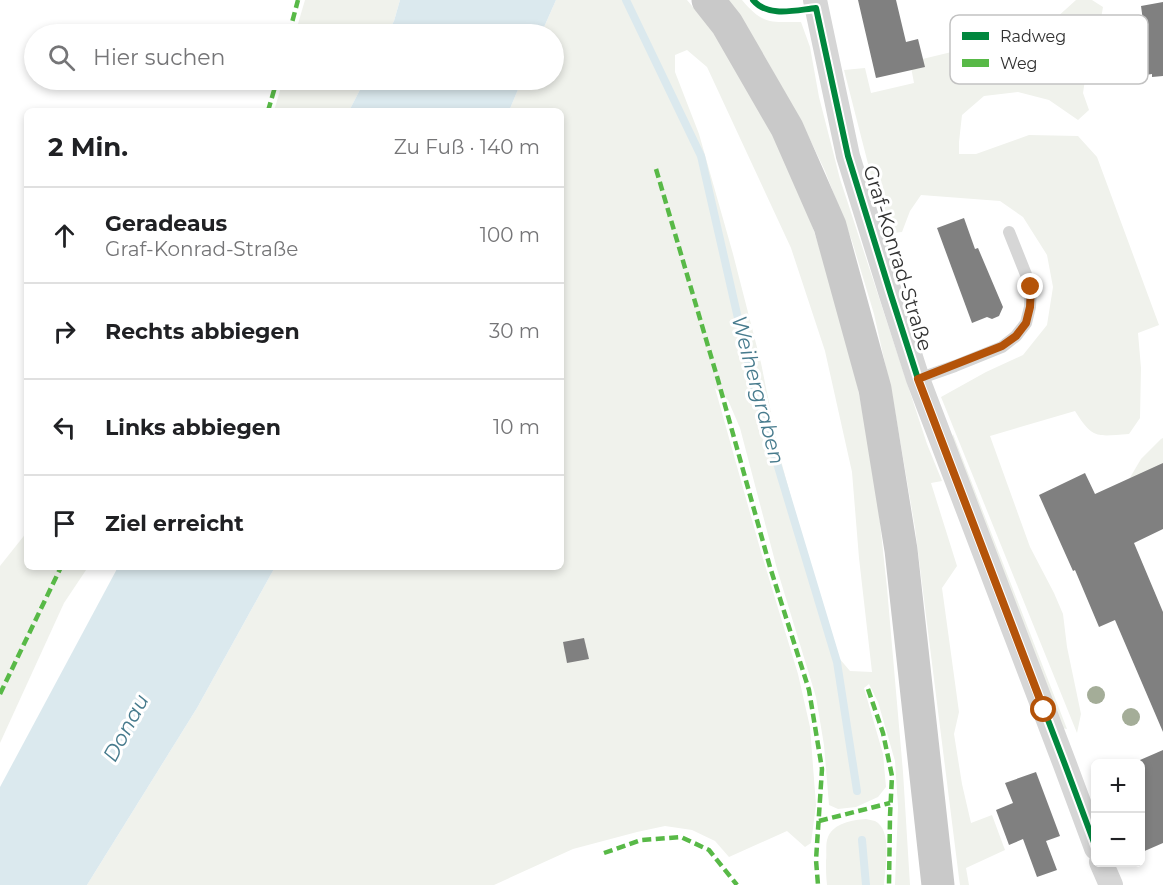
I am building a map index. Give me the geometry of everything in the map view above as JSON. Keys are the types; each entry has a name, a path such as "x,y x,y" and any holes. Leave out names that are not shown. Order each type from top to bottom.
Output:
{"main road":[{"path":"708,0 727,24 787,128 830,226 875,388 901,550 938,885"}],"street":[{"name":"Graf-Konrad-Straße","path":"816,4 848,156 918,379 1091,837"},
{"path":"1103,867 1111,885"}],"lane":[{"path":"918,379 1002,346 1016,336 1026,323 1031,287 1009,232"}],"shaded area":[{"path":"305,0 400,0 392,24 298,24"},
{"path":"556,0 687,0 714,32 770,124 809,216 823,259 853,363 875,476 903,772 910,885 895,885 898,807 895,761 878,702 869,684 864,688 883,754 886,787 878,797 856,807 838,809 829,805 824,745 816,697 777,569 740,428 728,400 715,388 798,674 810,727 816,805 811,843 805,847 787,831 729,857 715,841 692,830 665,826 573,849 494,885 87,885 197,708 273,570 564,570 564,108 510,108 518,90 564,90 564,24 545,24","holes":["687,50 707,67 791,248 825,351 852,472 872,672 850,671 833,651 780,457 761,363 733,254 699,134 675,72 675,55"]},
{"path":"728,0 742,0 756,14 768,20 801,22 810,47 819,97 840,179 927,444 942,481 931,483 957,566 942,588 959,712 954,734 962,784 971,823 992,815 1005,850 966,868 969,885 960,885 915,528 893,399 874,314 852,241 825,171 805,129 765,57"},
{"path":"1076,0 1092,0 1103,7 1102,15 1059,15"},
{"path":"950,52 950,84 1084,84 1083,93 1089,110 1078,120 1049,100 1018,92 984,96 962,115 959,154 976,154 1029,135 1078,136 1097,157 1159,325 1138,333 1141,368 1140,418 1129,434 1103,435 1092,432 1075,411 990,436 1030,547 1063,614 1067,647 1081,714 1077,733 941,397 1023,355 1047,325 1053,287 1047,255 1023,217 1000,201 921,195 910,211 902,232 886,234 844,70 865,68 871,93 914,83 910,62"},
{"path":"280,90 360,90 351,108 275,108"},
{"path":"953,434 1067,729 1061,728 951,440"},
{"path":"1163,438 1163,484 1128,481 1141,459"},
{"path":"24,536 24,570 86,570 64,603 0,743 0,566"},
{"path":"866,819 875,821 884,832 887,850 884,885 827,885 826,846 828,837 834,828 844,823"}],"water":[{"path":"400,0 556,0 545,24 392,24"},
{"path":"360,90 518,90 510,108 351,108"},
{"name":"Donau","path":"116,570 273,570 197,708 87,885 0,885 0,787"}],"building":[{"path":"858,0 896,0 906,42 918,39 925,67 876,78"},
{"path":"1163,2 1163,76 1152,77 1152,74 1148,75 1148,15 1142,15 1141,6"},
{"path":"964,218 975,249 978,248 1003,307 999,316 992,319 987,317 972,323 937,228"},
{"path":"1163,463 1163,529 1134,543 1163,612 1163,732 1115,620 1099,627 1039,495 1085,473 1095,494"},
{"path":"584,638 589,659 567,663 563,642"},
{"path":"1163,750 1163,843 1145,851 1145,759 1142,759"},
{"path":"1036,772 1060,836 1046,841 1057,870 1037,877 1023,839 1009,845 996,810 1013,803 1005,783"}],"waterway":[{"name":"Weihergraben","path":"626,0 701,156 753,384 837,662 857,791"},
{"name":"Weihergraben","path":"862,840 866,885"}],"marked path":[{"path":"292,24 298,0"},
{"path":"269,108 274,90"},
{"path":"656,169 770,567 809,690 822,769 816,860 818,885"},
{"path":"0,694 60,570"},
{"path":"868,689 883,733 892,776 889,885"},
{"path":"819,821 890,803"},
{"path":"604,853 641,840 681,837 709,850 737,885"}],"cycle path":[{"path":"753,0 759,6 774,11 816,8 848,156 918,379 1091,835"}],"route":[{"path":"1031,287 1026,323 1016,336 1002,346 918,379 1044,710"}]}
